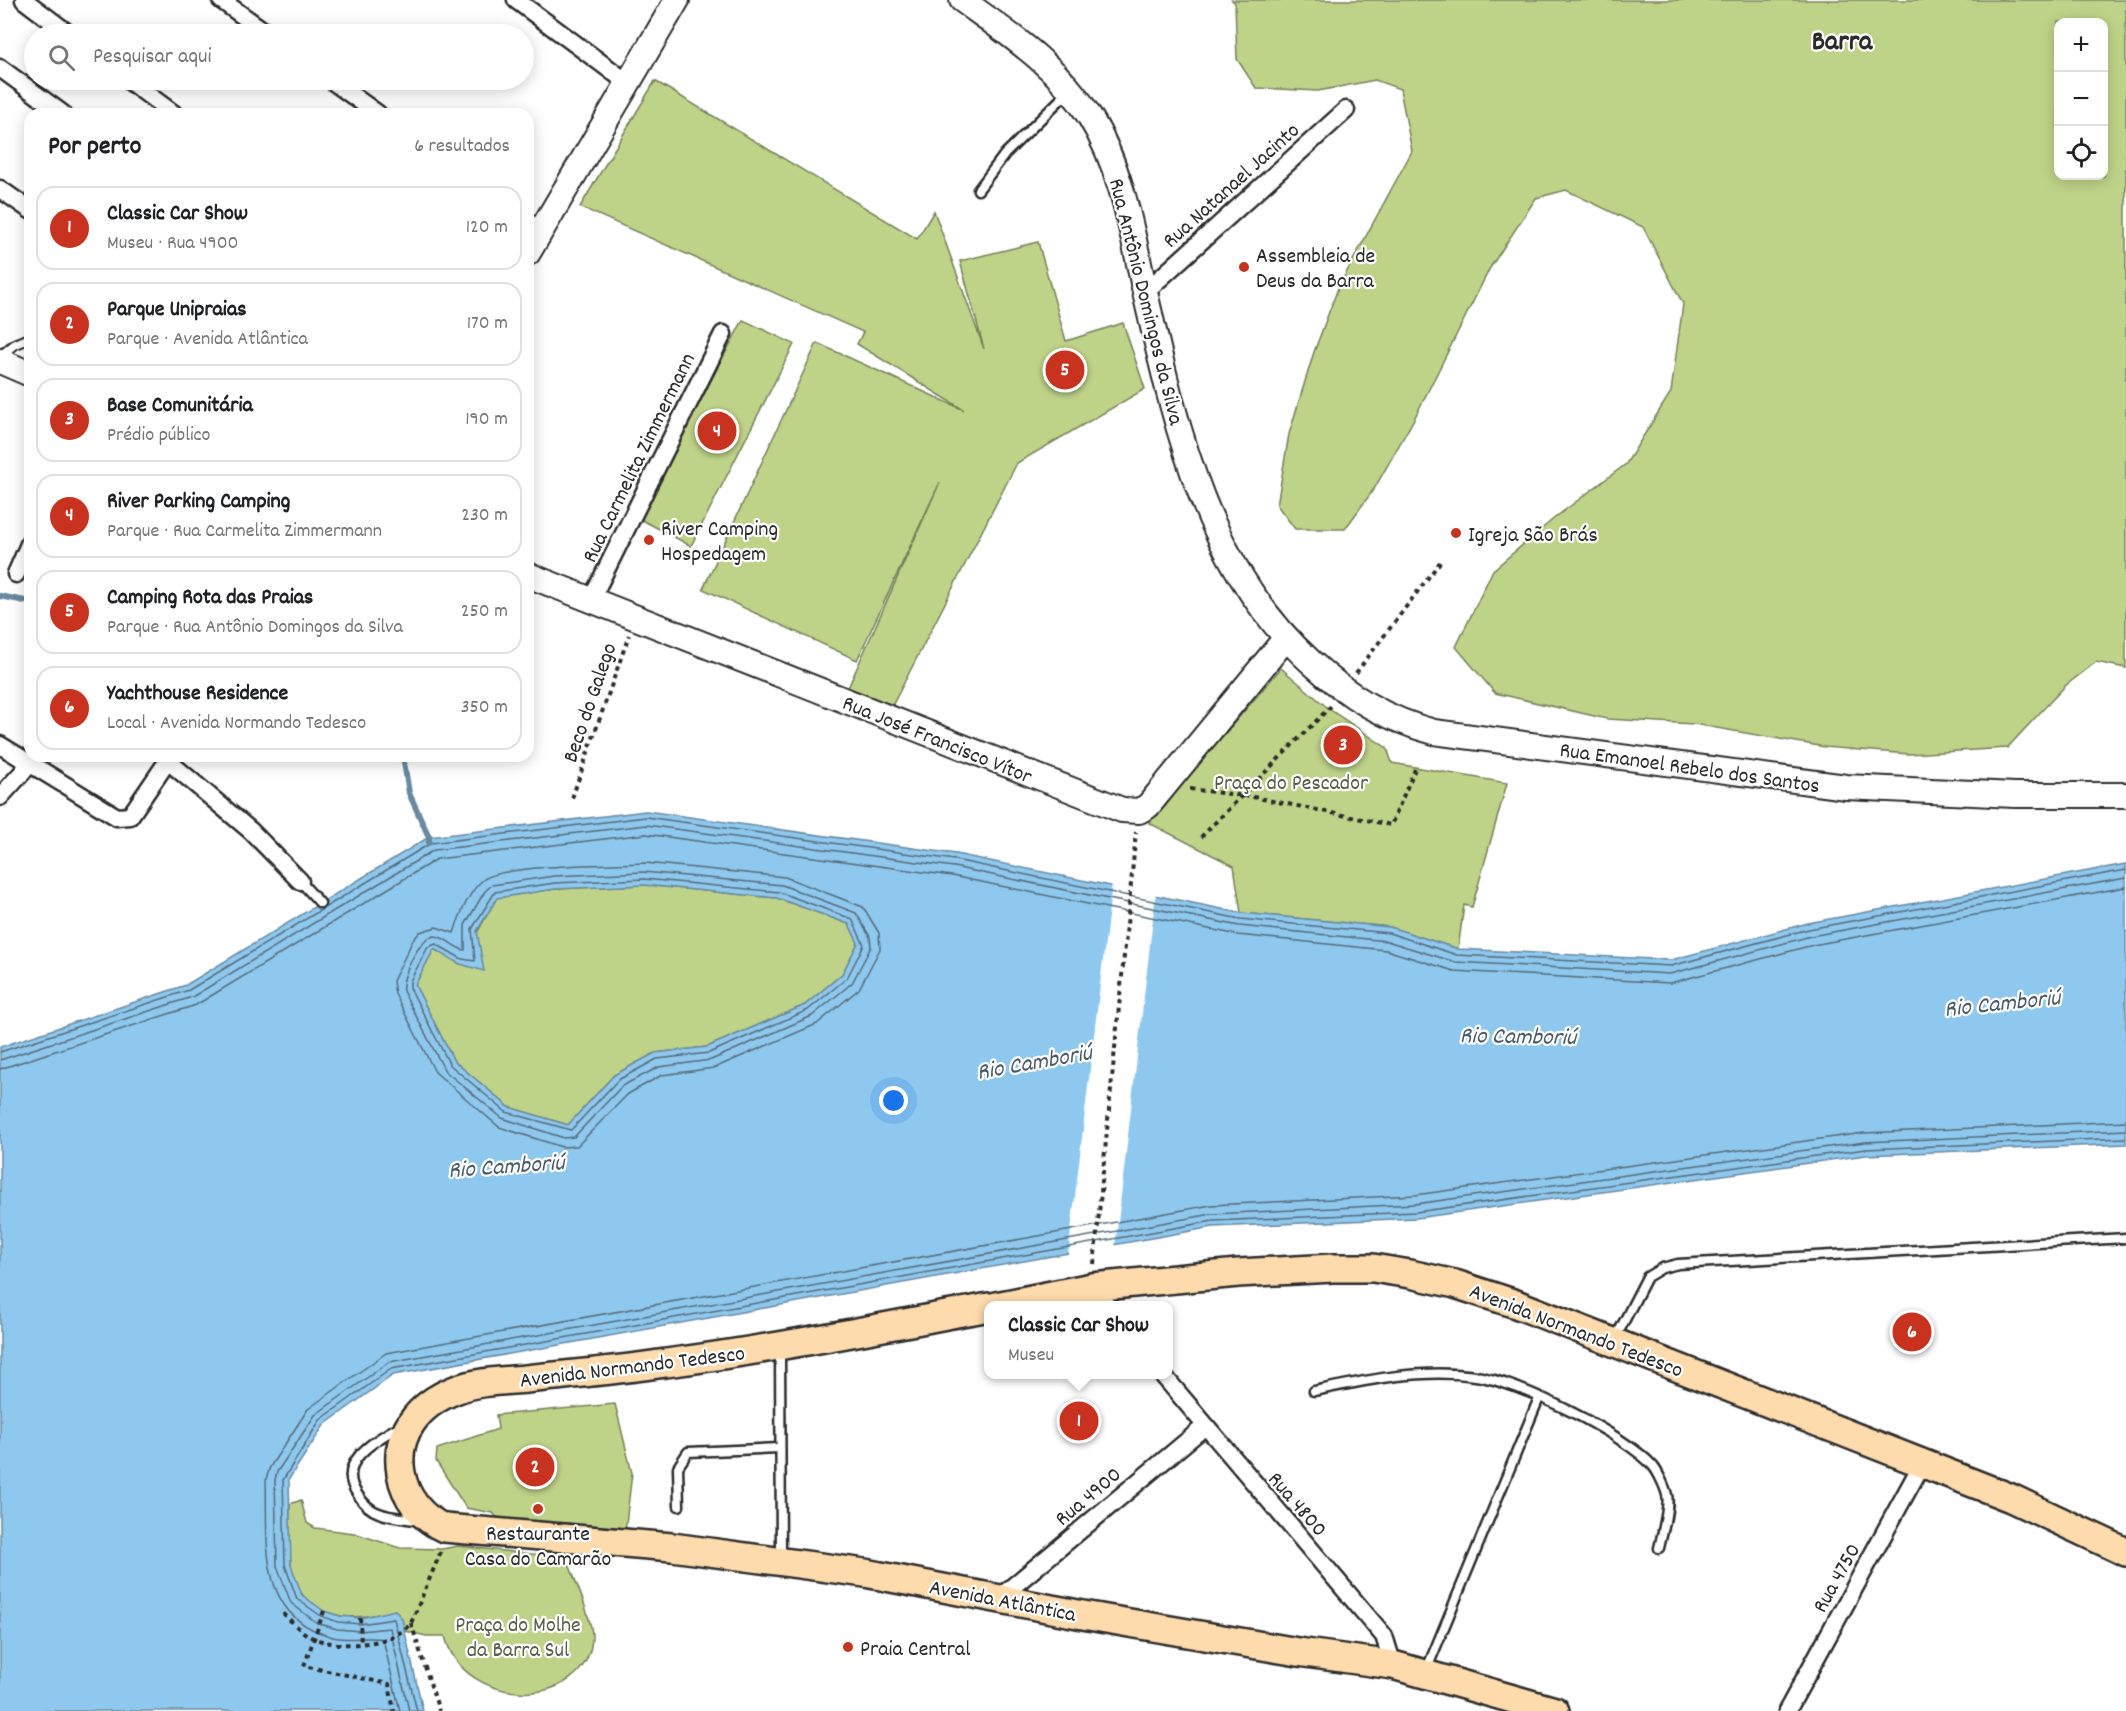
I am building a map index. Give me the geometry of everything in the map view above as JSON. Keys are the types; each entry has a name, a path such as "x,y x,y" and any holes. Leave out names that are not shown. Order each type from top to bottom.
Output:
{"main road":[{"path":"534,227 628,83 677,0"},
{"name":"Rua Antônio Domingos da Silva","path":"962,0 1038,56 1070,89 1090,117 1109,152 1196,486 1235,570 1285,639"},
{"path":"0,361 24,371"},
{"name":"Rua José Francisco Vítor","path":"534,577 1122,810 1139,811 1148,806 1285,639"},
{"name":"Rua Emanoel Rebelo dos Santos","path":"1285,639 1336,700 1434,732 1846,787 2015,795 2126,795"},
{"name":"Avenida Normando Tedesco","path":"1018,1301 1097,1287 1274,1270 1373,1268 1455,1284 1516,1304 2031,1507 2126,1552"},
{"name":"Avenida Normando Tedesco","path":"438,1525 408,1496 401,1475 400,1446 413,1418 435,1399 471,1385 665,1364 780,1347 984,1308"},
{"name":"Avenida Atlântica","path":"438,1525 672,1547 865,1573 1298,1652 1394,1665 1555,1711"}],"street":[{"path":"24,0 56,24"},
{"path":"221,0 254,24"},
{"path":"516,0 628,83"},
{"path":"0,68 24,86"},
{"path":"30,90 55,108"},
{"path":"142,90 166,108"},
{"path":"345,90 370,108"},
{"name":"Rua Natanael Jacinto","path":"1145,292 1346,110"},
{"path":"0,189 24,206"},
{"name":"Rua Carmelita Zimmermann","path":"591,600 723,334"},
{"path":"16,574 24,556"},
{"path":"0,745 24,760"},
{"path":"27,762 117,817 125,818 130,816 167,762"},
{"path":"174,762 251,831 300,881"},
{"path":"0,797 30,764"},
{"name":"Rua 4800","path":"1166,1379 1204,1427 1384,1636 1394,1665"},
{"name":"Rua 4900","path":"999,1598 1204,1427"},
{"name":"Rua 4750","path":"1787,1711 1922,1464"}],"lane":[{"path":"978,190 1005,154 1070,89"},
{"path":"0,356 15,344 24,340"},
{"path":"300,881 320,903"},
{"path":"1613,1342 1647,1277 1662,1268 1678,1264 2126,1238"},
{"path":"780,1347 781,1561"},
{"path":"1314,1391 1375,1379 1432,1373 1478,1376 1539,1398 1600,1427 1628,1444 1654,1468 1668,1496 1659,1548"},
{"path":"1425,1674 1539,1398"},
{"path":"413,1418 373,1442 359,1455 353,1464 352,1481 355,1492 365,1505 378,1513 438,1525"},
{"path":"679,1506 678,1467 688,1452 780,1448"}],"path":[{"path":"1201,837 1336,700 1440,562"},
{"name":"Beco do Galego","path":"572,798 635,618"},
{"path":"1165,785 1242,796 1391,825 1415,769"},
{"path":"1097,1287 1137,826"},
{"path":"283,1613 297,1628 312,1638 346,1646 405,1631 411,1623 442,1549 438,1525"},
{"path":"324,1611 312,1638 304,1666 389,1684 394,1711"},
{"path":"360,1618 361,1644"},
{"path":"411,1623 439,1711"}],"green space":[{"path":"1232,0 2126,0 2126,668 2096,662 2065,686 2007,748 1909,754 1825,747 1694,724 1607,719 1495,693 1456,647 1493,570 1557,516 1626,464 1671,392 1683,304 1643,227 1566,190 1536,198 1490,268 1414,419 1374,489 1345,529 1295,529 1277,505 1289,434 1314,352 1338,288 1412,151 1400,89 1375,80 1318,91 1256,88 1237,59 1235,3"},
{"path":"655,81 917,239 934,211 984,349 960,261 1038,242 1066,341 1123,323 1145,389 1017,463 891,708 848,688 940,482 857,660 703,589 817,343 964,410 857,344 863,332 580,207"},
{"path":"743,320 794,344 691,546 638,518"},
{"name":"Praça do Pescador","path":"1281,668 1329,709 1387,748 1392,763 1507,783 1472,907 1464,905 1458,949 1390,927 1241,913 1234,866 1149,823"},
{"path":"644,885 777,898 849,924 858,943 842,974 805,1005 707,1047 655,1053 614,1075 568,1125 509,1107 454,1061 415,985 434,949 460,964 497,897 555,889"},
{"path":"615,1404 632,1473 625,1532 506,1527 493,1513 466,1508 436,1461 437,1449 498,1429 496,1415"},
{"name":"Praça do Molhe da Barra Sul","path":"301,1500 307,1523 315,1528 354,1533 400,1548 442,1549 458,1546 567,1558 591,1630 592,1637 586,1661 570,1679 549,1689 524,1692 499,1689 475,1678 456,1661 445,1636 426,1636 405,1631 402,1619 395,1610 378,1614 345,1616 329,1613 315,1606 304,1596 296,1582 291,1564 290,1504"}],"water":[{"name":"Rio Camboriú","path":"646,811 956,854 1241,913 1390,927 1458,949 1671,960 1808,923 2126,864 2126,1144 1866,1155 1417,1218 1213,1227 393,1375 324,1425 289,1479 291,1565 302,1595 324,1611 340,1616 360,1618 395,1610 402,1619 423,1711 0,1711 0,1047 186,985 429,837","holes":["644,885 777,898 849,924 858,943 842,974 805,1005 707,1047 655,1053 614,1075 568,1125 509,1107 454,1061 415,985 434,949 460,964 484,971 477,931 497,898 555,889"]}],"pier":[{"path":"1112,883 1156,892 1115,1248 1068,1256"}],"waterway":[{"path":"0,596 24,601"},
{"path":"404,762 409,793 429,837 429,843"}],"place":[{"name":"Assembleia de Deus da Barra","path":"1244,267"},
{"name":"Camping Rota das Praias","path":"1065,370"},
{"name":"River Parking Camping","path":"717,431"},
{"name":"Igreja São Brás","path":"1456,533"},
{"name":"River Camping Hospedagem","path":"649,540"},
{"name":"Base Comunitária","path":"1343,745"},
{"name":"Yachthouse Residence","path":"1912,1332"},
{"name":"Classic Car Show","path":"1079,1421"},
{"name":"Parque Unipraias","path":"535,1467"},
{"name":"Restaurante Casa do Camarão","path":"538,1509"},
{"name":"Praia Central","path":"848,1647"}],"district":[{"name":"Barra","path":"1842,39"}]}
